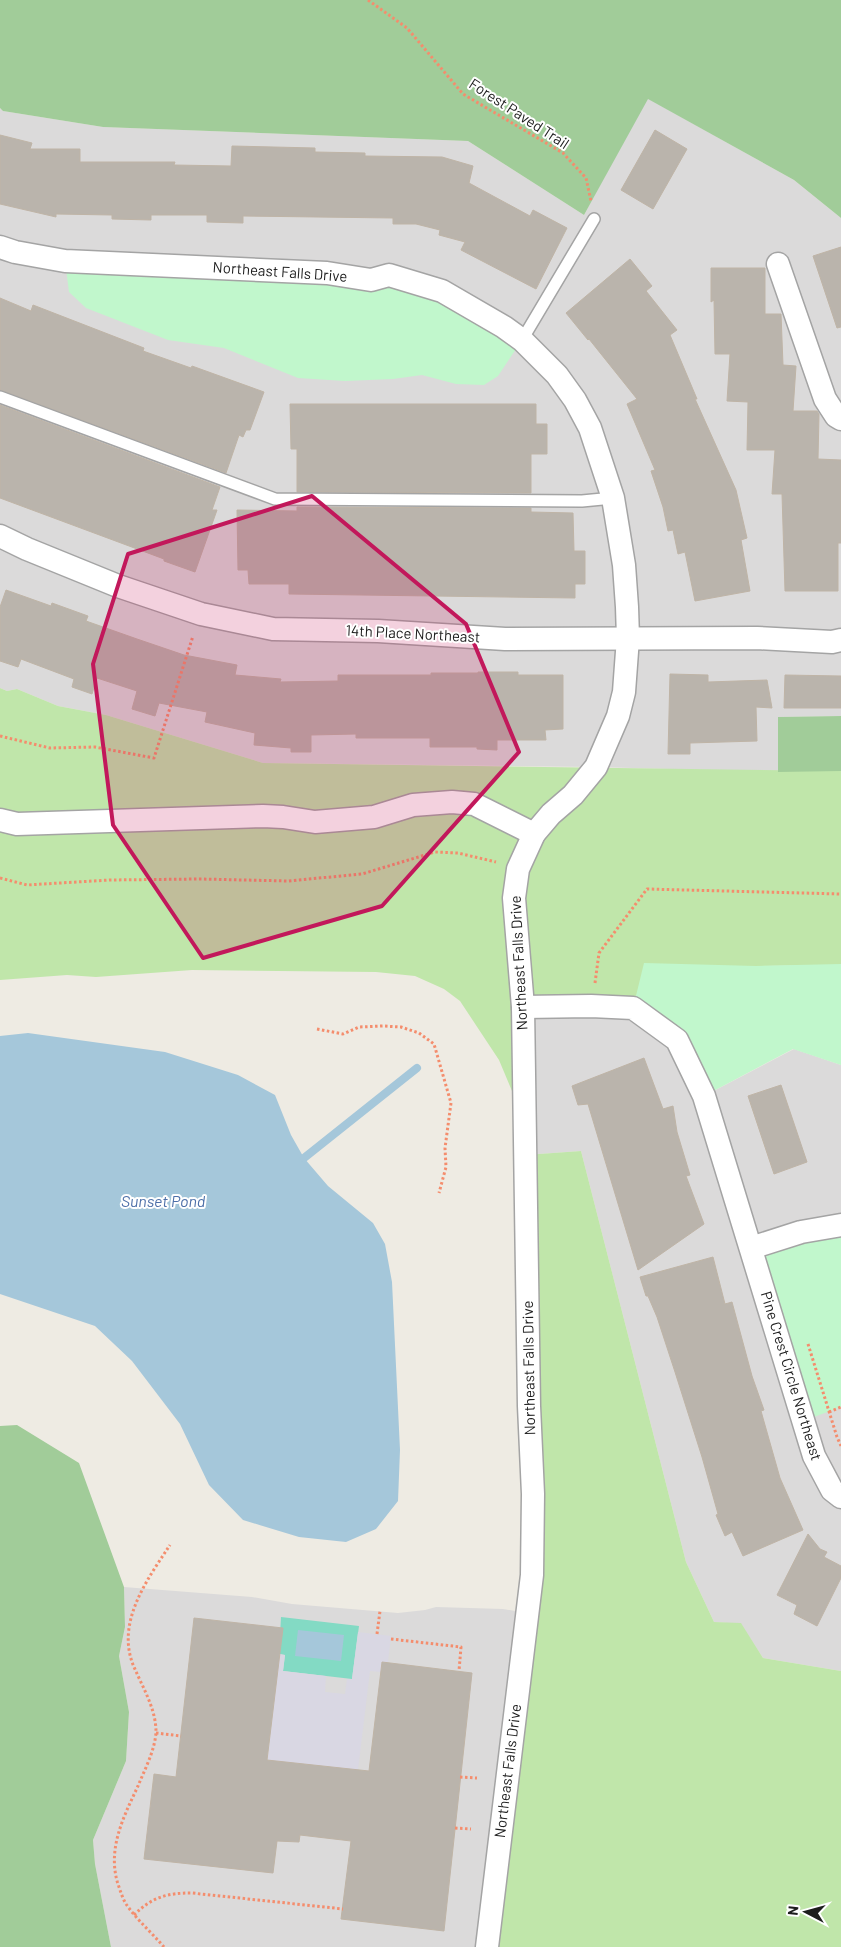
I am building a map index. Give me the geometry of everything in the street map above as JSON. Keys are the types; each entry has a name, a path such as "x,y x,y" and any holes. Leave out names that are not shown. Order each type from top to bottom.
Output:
{"street":[{"name":"Northeast Falls Drive","path":"0,247 65,261 327,273 371,280 389,275 442,291 504,327 522,340 557,375 575,400 590,428 613,498 624,565 628,638 624,692 618,716 596,767 579,788 551,814 534,834 518,869 514,898 523,1007 529,1397 533,1494 532,1575 487,1947"},
{"path":"778,264 825,399 836,416 841,419"},
{"name":"14th Place Northeast","path":"0,536 118,586 201,614 273,629 378,631 505,639 757,638 832,642 841,640"},
{"path":"0,820 17,824 263,816 316,822 374,817 413,805 452,802 474,804 534,834"},
{"name":"Pine Crest Circle Northeast","path":"523,1007 591,1006 633,1008 678,1040 704,1096 814,1456 832,1490 841,1497"},
{"path":"751,1248 801,1232 841,1225"}],"lane":[{"path":"522,340 594,219"},
{"path":"0,397 275,499 582,501 613,498"}],"path":[{"name":"Forest Paved Trail","path":"368,0 407,28 463,94 563,153 586,178 594,219"},
{"path":"0,736 50,748 95,746 154,758 194,633"},
{"path":"0,878 27,885 110,880 200,879 288,881 362,874 435,852 458,853 518,869"},
{"path":"591,1006 599,953 647,888 841,894"},
{"path":"316,1029 343,1034 359,1027 401,1027 419,1032 434,1044 451,1103 445,1148 446,1167 439,1193"},
{"path":"806,1338 841,1446"},
{"path":"829,1412 841,1407"},
{"path":"164,1947 134,1915 125,1902 116,1877 114,1851 120,1825 148,1762 156,1733 154,1716 144,1687 133,1665 129,1644 129,1624 137,1600 170,1545"},
{"path":"377,1634 380,1611"},
{"path":"391,1639 462,1647 458,1671"},
{"path":"156,1733 181,1736"},
{"path":"460,1776 477,1778"},
{"path":"455,1828 471,1830"},
{"path":"134,1915 144,1905 172,1893 192,1893 343,1909"}],"highlighted area":[{"path":"312,496 466,624 519,752 382,906 203,958 113,825 93,664 128,554"}],"shaded area":[{"path":"647,98 794,180 841,218 841,716 778,717 778,772 596,767 263,763 106,715 58,706 17,689 7,691 0,688 0,108 3,111 103,127 468,141 584,215"},
{"path":"523,1007 633,1008 677,1040 704,1096 794,1049 841,1065 841,1671 763,1658 741,1624 714,1622 686,1562 581,1151 525,1155"},
{"path":"124,1587 252,1597 292,1604 398,1613 436,1607 503,1609 527,1613 487,1947 111,1947 95,1864 93,1840 126,1761 129,1712 119,1656 125,1627"},
{"path":"358,1632 391,1636 388,1662 382,1662 381,1672 370,1671 357,1778 332,1767 296,1763 295,1770 267,1767 279,1654 285,1655 283,1671 326,1676 325,1692 345,1694 347,1679 352,1679"}],"green space":[{"path":"0,0 841,0 841,218 794,180 648,99 584,215 468,141 103,127 3,111 0,108"},
{"path":"65,261 389,275 522,340 498,376 484,385 456,384 422,375 393,379 345,381 298,378 224,348 168,340 86,308 69,292"},
{"path":"0,688 7,691 17,689 58,706 106,715 263,763 841,771 841,965 756,966 633,1008 523,1007 525,1122 499,1060 460,1001 444,989 415,976 376,972 192,970 96,977 67,975 0,980"},
{"path":"841,716 841,771 778,772 778,717"},
{"path":"644,963 756,966 841,964 841,1065 793,1049 704,1096 677,1040 633,1008"},
{"path":"581,1151 686,1562 714,1622 741,1623 763,1658 841,1671 841,1947 487,1947 532,1575 525,1155"},
{"path":"841,1225 841,1407 803,1421 751,1248"},
{"path":"17,1425 79,1463 124,1587 125,1627 119,1656 129,1712 126,1761 93,1840 95,1864 111,1947 0,1947 0,1426"},
{"path":"281,1617 359,1626 352,1679 283,1671 285,1655 279,1654"}],"water":[{"name":"Sunset Pond","path":"28,1033 165,1052 238,1075 275,1095 291,1135 304,1158 328,1186 373,1223 385,1244 392,1282 400,1450 398,1501 376,1529 346,1542 299,1537 243,1520 209,1485 180,1424 132,1361 95,1326 0,1294 0,1036"},
{"path":"298,1630 344,1635 341,1661 295,1656"}],"building":[{"path":"655,130 687,149 653,209 621,190"},
{"path":"0,135 32,143 30,149 80,149 80,162 175,162 174,165 231,166 232,146 315,148 315,152 365,153 365,156 442,157 473,166 469,183 530,216 533,210 567,228 536,289 461,250 465,242 439,235 440,230 416,224 393,224 393,218 243,216 243,223 207,222 207,215 151,215 151,220 112,219 112,215 56,214 56,217 0,204"},
{"path":"841,247 841,327 837,328 813,256"},
{"path":"630,259 652,286 646,291 677,330 670,335 697,399 695,399 736,490 747,538 741,540 750,591 695,601 685,552 678,554 673,530 668,531 663,507 651,471 655,470 627,404 637,399 566,313"},
{"path":"711,268 765,268 765,314 781,314 783,365 796,366 793,411 817,411 819,414 818,459 841,460 841,543 838,543 838,591 785,591 782,494 772,494 775,450 747,450 748,402 727,401 730,354 715,354 714,300 711,302"},
{"path":"0,298 31,311 33,305 144,348 143,351 191,368 192,366 264,392 250,430 246,430 243,437 239,435 226,473 0,390"},
{"path":"290,404 536,404 536,424 547,424 547,454 531,454 531,493 297,492 297,449 291,449"},
{"path":"0,405 220,487 212,510 217,510 195,572 0,498"},
{"path":"297,507 531,508 531,512 573,513 574,551 585,551 585,584 575,584 575,598 289,594 289,584 249,584 248,570 238,570 237,510 297,511"},
{"path":"6,590 51,606 52,603 88,616 86,621 184,655 237,665 235,675 281,679 280,682 338,681 338,675 431,675 431,673 518,672 518,675 563,675 563,729 545,730 546,740 497,740 497,750 477,749 477,747 430,747 430,738 356,738 356,734 311,735 311,752 291,752 291,748 254,745 255,733 205,722 207,712 159,703 155,716 132,709 137,691 97,678 92,694 72,687 74,679 21,659 18,667 0,661 0,607"},
{"path":"670,674 708,675 708,682 767,680 772,708 756,707 757,741 690,743 690,754 668,754"},
{"path":"785,675 841,676 841,708 784,708"},
{"path":"644,1058 663,1109 673,1106 677,1132 690,1175 686,1176 704,1224 638,1270 588,1104 578,1105 572,1086"},
{"path":"781,1085 807,1162 774,1174 748,1096"},
{"path":"713,1257 725,1304 732,1302 752,1376 764,1410 761,1411 780,1478 803,1530 743,1556 732,1532 725,1536 716,1515 718,1514 702,1457 675,1372 657,1317 648,1296 646,1296 640,1277"},
{"path":"808,1534 820,1549 827,1552 824,1557 841,1566 841,1578 817,1626 794,1614 797,1605 777,1595"},
{"path":"194,1618 283,1628 267,1760 369,1771 382,1662 472,1673 444,1931 341,1919 351,1841 300,1835 299,1842 277,1841 273,1873 144,1859 154,1774 176,1777"}],"waterway":[{"path":"304,1158 417,1068"}]}
